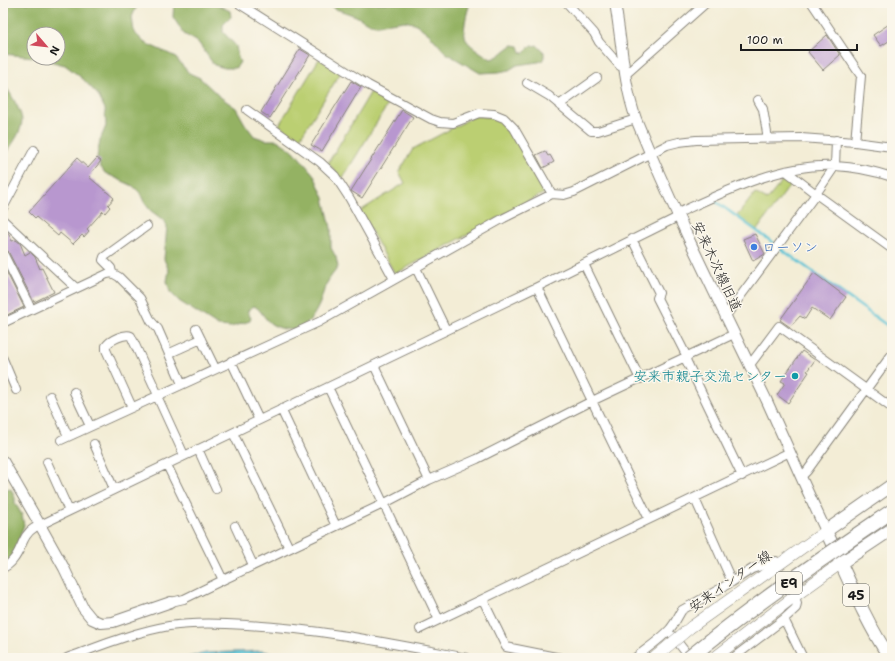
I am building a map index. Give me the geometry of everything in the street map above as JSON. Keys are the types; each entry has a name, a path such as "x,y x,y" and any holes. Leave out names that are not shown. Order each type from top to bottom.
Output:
{"highway":[{"name":"E9","path":"690,658 727,628 892,511"},
{"name":"E9","path":"696,658 784,591 892,517"}],"main road":[{"path":"826,531 892,486"},
{"name":"45","path":"841,563 892,529"},
{"name":"45","path":"826,531 878,640 890,658"},
{"name":"安来インター線","path":"654,658 691,627 826,531"},
{"path":"714,658 841,563"}],"street":[{"path":"238,3 368,85 431,119 440,122 453,123 479,114 494,114 504,118 514,128 552,194"},
{"path":"567,3 594,33 614,62 625,71 706,3"},
{"name":"安来木次線旧道","path":"615,3 631,105 636,119 677,216 790,452 800,477 826,531"},
{"path":"812,3 861,76 855,142"},
{"path":"559,105 597,78"},
{"path":"527,84 549,96 591,131 598,131 636,119"},
{"path":"758,100 763,109 768,139"},
{"path":"247,110 330,171 350,199 394,279"},
{"path":"50,396 64,438 319,322 394,279 552,194 564,195 574,192 667,145 679,142 712,140 801,138 836,140 892,147"},
{"path":"725,318 835,166 836,140"},
{"path":"3,208 34,150"},
{"path":"3,568 13,560 30,531 40,525 537,287 738,186 786,171 816,166 835,166 872,171 892,177"},
{"path":"786,171 892,249"},
{"path":"3,220 76,288"},
{"path":"112,273 111,268 104,260 104,257 147,226"},
{"path":"632,239 659,293 657,298 742,476"},
{"path":"3,253 31,309"},
{"path":"584,264 640,379"},
{"path":"416,268 446,330"},
{"path":"3,323 76,288 112,273 119,277 140,298 151,321 158,329 170,353 182,384"},
{"path":"537,287 649,519"},
{"path":"749,366 779,326 892,408"},
{"path":"196,329 215,368"},
{"path":"3,461 64,568 83,608 92,619 101,623 112,622 184,599 430,480 477,459 592,401 734,334"},
{"path":"132,407 106,350 106,346 109,343 125,335 131,336 184,455"},
{"path":"170,353 201,339"},
{"path":"800,477 807,471 892,354"},
{"path":"3,359 16,390"},
{"path":"231,361 259,420"},
{"path":"374,365 430,480"},
{"path":"328,387 439,620"},
{"path":"74,392 90,426"},
{"path":"281,409 336,526"},
{"path":"233,433 289,548"},
{"path":"94,444 114,489"},
{"path":"198,449 216,489"},
{"path":"420,629 649,519 695,499 790,452"},
{"path":"47,462 69,511"},
{"path":"167,465 223,580"},
{"path":"695,499 732,582"},
{"path":"235,526 253,565"},
{"path":"635,658 669,631 677,621 682,610 752,569 776,562 780,564"},
{"path":"733,658 796,608 797,603 795,596"},
{"path":"483,600 506,648 560,658"},
{"path":"784,619 803,658"},
{"path":"67,658 136,634 169,626 205,623 286,627 411,647 467,658"},
{"path":"669,631 690,658"}],"green space":[{"path":"3,3 138,3 132,17 134,32 145,43 174,56 189,73 200,78 219,96 236,108 254,136 266,140 277,140 294,151 314,175 324,198 331,228 331,248 336,257 338,267 327,282 320,303 311,319 301,327 288,330 270,323 254,306 248,310 251,318 250,321 231,327 218,326 179,301 170,292 167,281 169,271 164,259 167,226 163,220 150,210 140,193 133,186 105,173 100,166 97,157 100,140 106,126 105,109 98,95 83,79 66,66 66,26 26,26 26,56 3,54"},
{"path":"174,3 214,3 230,11 231,17 223,25 223,32 236,46 240,62 236,68 225,68 214,65 198,42 184,34 173,17"},
{"path":"330,3 470,3 465,22 465,37 467,41 475,48 491,59 497,57 513,45 519,46 521,52 524,53 529,47 537,45 544,52 544,57 542,61 517,65 509,70 480,73 446,53 429,34 416,24 405,21 375,25 356,16 333,8"},
{"path":"319,59 341,72 299,140 279,125"},
{"path":"3,83 17,106 22,120 18,135 3,157"},
{"path":"372,90 390,101 342,179 328,163"},
{"path":"475,116 501,118 513,132 546,192 395,274 360,211 405,183 399,172 413,149"},
{"path":"787,175 794,180 757,230 737,216 755,193 767,200"},
{"path":"3,488 11,489 15,498 15,503 22,515 24,525 15,551 8,562 3,565"}],"water":[{"path":"262,651 314,658 185,658 206,653"}],"building":[{"path":"892,22 892,39 881,46 873,35"},
{"path":"827,35 840,55 823,70 808,52"},
{"path":"300,49 310,55 270,118 261,112"},
{"path":"351,81 361,87 322,151 311,145"},
{"path":"402,110 413,117 362,198 351,191"},
{"path":"545,151 548,156 550,155 554,162 543,168 536,155"},
{"path":"77,158 88,168 97,158 101,161 89,177 114,198 108,205 110,207 105,213 103,211 87,229 89,231 84,237 82,235 73,244 60,233 58,236 29,212"},
{"path":"3,228 7,231 12,241 16,240 20,243 25,255 30,252 35,257 40,269 42,268 54,292 34,302 8,251 3,248"},
{"name":"ローソン","path":"755,234 765,254 753,261 743,239"},
{"path":"3,265 24,307 3,317"},
{"path":"814,273 846,297 830,320 812,308 805,319 800,316 790,327 780,320"},
{"name":"安来市親子交流センター","path":"802,351 815,360 807,371 809,372 788,403 777,395 785,383 781,381"}],"waterway":[{"path":"715,201 775,244"},
{"path":"781,249 892,329"}],"place":[{"name":"ローソン","path":"754,247"},
{"name":"安来市親子交流センター","path":"795,376"}]}
